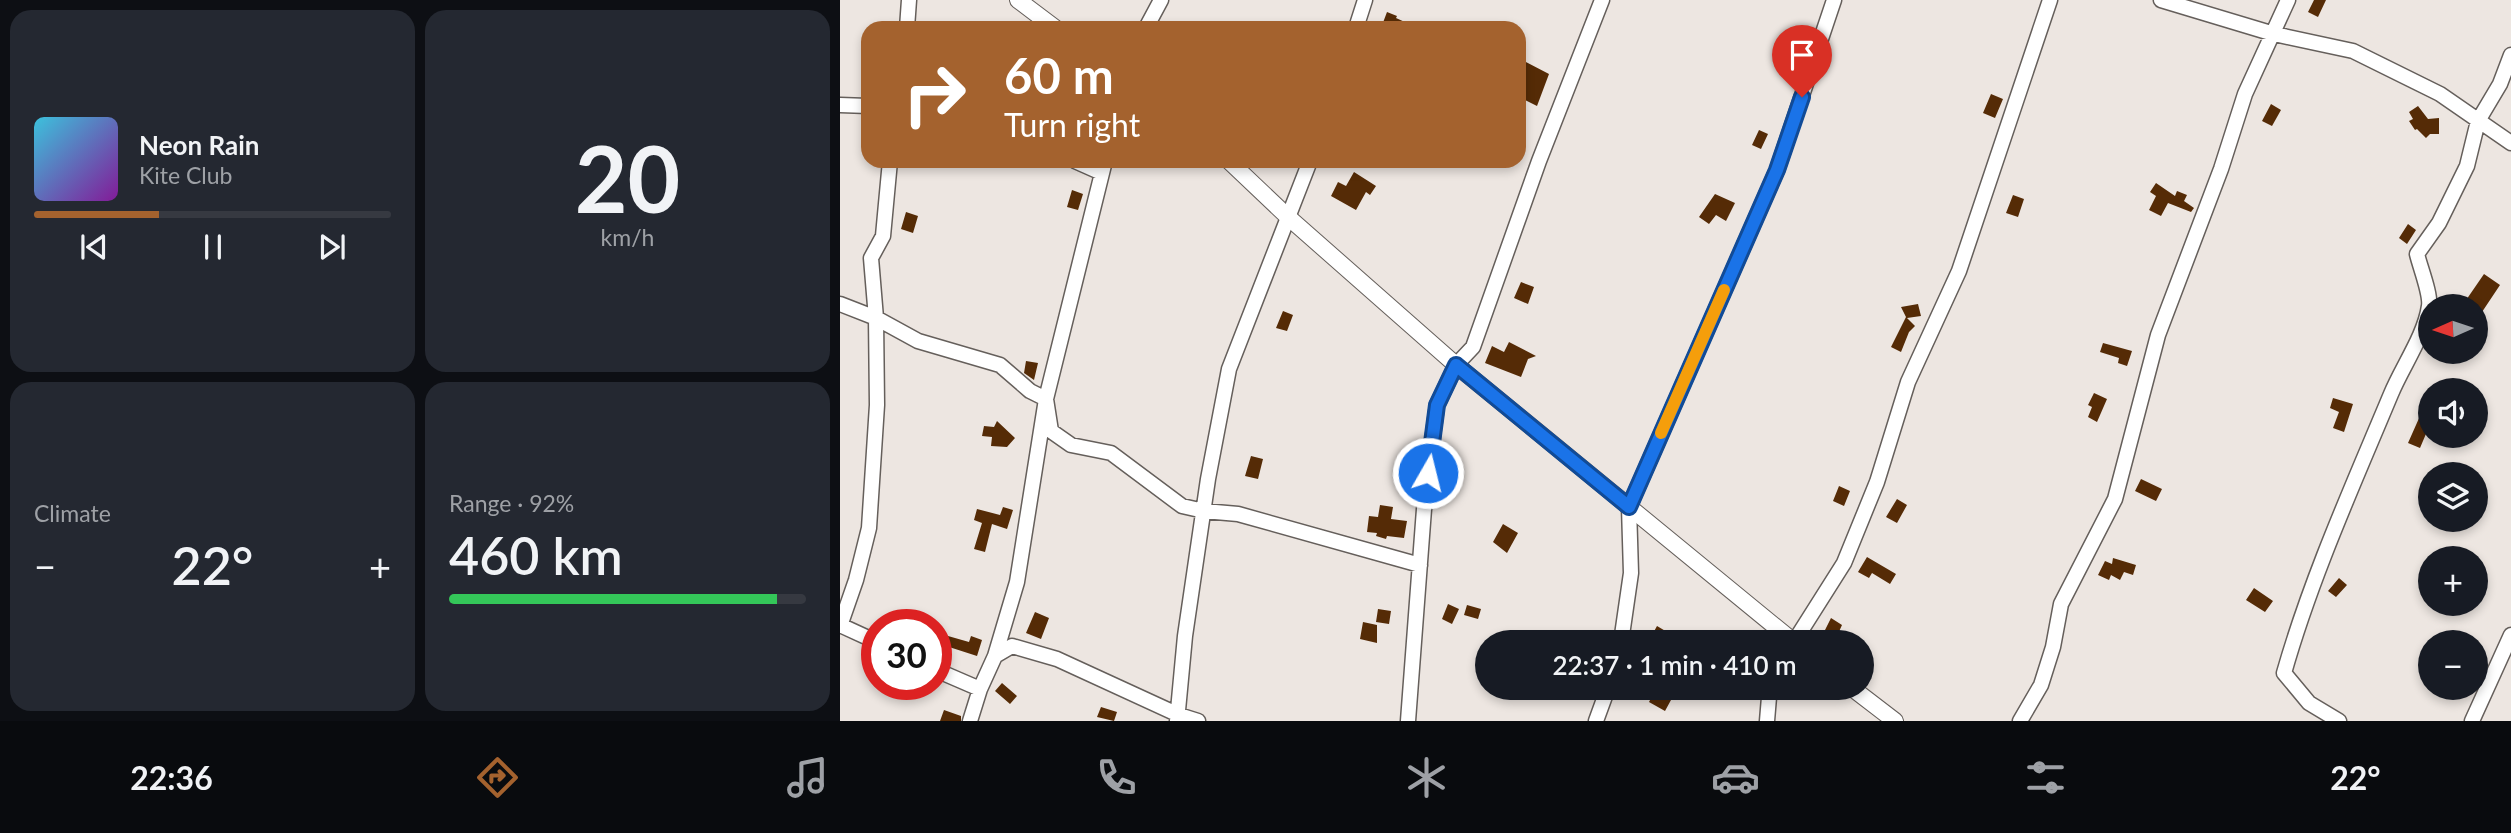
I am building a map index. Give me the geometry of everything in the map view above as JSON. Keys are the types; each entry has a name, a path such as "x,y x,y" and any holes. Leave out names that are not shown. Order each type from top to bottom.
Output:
{"street":[{"path":"908,21 909,0"},
{"path":"1018,0 1046,21"},
{"path":"1150,21 1161,0"},
{"path":"1358,21 1365,0"},
{"path":"1408,721 1425,496 1437,405 1456,365 1473,347 1539,161 1602,0"},
{"path":"1623,630 1631,573 1629,507 1777,170 1834,0"},
{"path":"1802,630 1844,563 1872,494 1908,382 1959,271 2050,0"},
{"path":"2161,0 2274,34 2353,51 2441,94 2511,144"},
{"path":"2020,721 2041,685 2053,647 2061,604 2115,499 2158,335 2221,169 2245,94 2288,0"},
{"path":"2339,721 2309,703 2284,673 2330,545 2397,380 2415,346 2430,304 2417,254 2439,223 2467,166 2478,121 2500,83 2511,55"},
{"path":"840,105 861,106"},
{"path":"861,635 840,625 856,580 869,528 876,453 876,318 871,258 883,236 889,168"},
{"path":"970,721 979,689 995,656 1017,582 1046,399 1103,168"},
{"path":"1236,168 1456,365 1779,630"},
{"path":"1178,718 1185,636 1229,369 1307,168"},
{"path":"840,304 876,318 919,341 1000,365 1030,391 1046,399"},
{"path":"1046,399 1051,431 1070,445 1111,453 1182,506 1238,514 1420,565"},
{"path":"2472,721 2511,635"},
{"path":"995,656 1012,646 1058,659 1178,718 1198,721"},
{"path":"952,677 979,689"},
{"path":"1596,721 1604,700"},
{"path":"1767,721 1769,700"},
{"path":"1868,700 1895,721"}],"building":[{"path":"2314,0 2326,0 2318,17 2308,12"},
{"path":"1387,12 1403,21 1384,21"},
{"path":"1526,62 1549,74 1537,106 1526,100"},
{"path":"1991,94 2003,99 1995,118 1983,113"},
{"path":"2271,104 2281,110 2272,126 2262,121"},
{"path":"2418,106 2428,119 2439,118 2439,134 2430,134 2426,138 2415,130 2409,121 2413,119 2409,112"},
{"path":"1759,130 1768,134 1761,149 1752,145"},
{"path":"1354,172 1376,186 1370,195 1366,192 1356,210 1331,196 1338,182 1346,186"},
{"path":"2156,183 2175,196 2177,191 2187,195 2184,201 2194,208 2191,212 2168,203 2161,216 2149,210 2156,196 2150,192"},
{"path":"1072,190 1083,194 1078,210 1067,207"},
{"path":"1715,194 1735,203 1726,221 1716,215 1709,224 1699,217"},
{"path":"2013,195 2024,199 2018,217 2006,213"},
{"path":"906,212 918,216 913,233 901,229"},
{"path":"2408,224 2416,230 2407,244 2399,238"},
{"path":"2484,274 2500,285 2488,303 2488,294 2470,294"},
{"path":"1521,282 1534,287 1528,304 1514,298"},
{"path":"1918,304 1921,316 1907,318 1915,326 1909,332 1901,352 1891,347 1906,317 1901,307"},
{"path":"1283,311 1293,315 1287,331 1276,328"},
{"path":"1509,342 1536,356 1528,359 1521,377 1485,363 1492,346 1504,352"},
{"path":"2103,343 2132,351 2127,366 2118,363 2119,358 2100,352"},
{"path":"1026,361 1038,363 1034,380 1024,373"},
{"path":"2094,393 2107,399 2097,422 2088,417 2092,407 2088,405"},
{"path":"2333,398 2353,404 2344,432 2333,428 2339,412 2330,408"},
{"path":"2418,420 2418,447 2408,443"},
{"path":"997,421 1015,438 1007,447 991,446 992,437 982,436 984,426 994,427"},
{"path":"1251,456 1263,459 1258,479 1245,476"},
{"path":"2141,479 2162,489 2156,501 2135,491"},
{"path":"1839,486 1850,491 1844,506 1833,501"},
{"path":"1897,499 1907,505 1897,523 1886,517"},
{"path":"1380,505 1393,507 1391,519 1407,521 1404,538 1387,536 1386,539 1376,536 1377,533 1367,532 1369,516 1378,517"},
{"path":"1003,507 1013,510 1007,529 992,524 985,552 974,549 982,523 974,520 977,509 1000,515"},
{"path":"1503,524 1518,533 1507,553 1493,542"},
{"path":"1867,557 1896,574 1890,584 1872,573 1869,578 1858,572"},
{"path":"2113,558 2136,565 2133,575 2124,572 2120,580 2111,575 2109,580 2098,575 2105,561 2112,564"},
{"path":"2339,578 2347,585 2336,597 2328,591"},
{"path":"2254,588 2273,601 2265,612 2246,600"},
{"path":"1448,604 1459,609 1452,624 1442,619"},
{"path":"1467,605 1481,609 1478,619 1464,615"},
{"path":"1378,609 1391,611 1389,624 1376,622"},
{"path":"1035,612 1049,618 1041,639 1026,633"},
{"path":"1831,618 1842,625 1840,630 1825,630"},
{"path":"1363,622 1377,625 1377,643 1360,639"},
{"path":"971,636 982,640 977,656 952,648 952,637 969,642"},
{"path":"1002,683 1017,696 1010,704 995,691"},
{"path":"1650,700 1671,700 1665,711 1649,702"},
{"path":"1101,707 1117,712 1114,721 1097,717"},
{"path":"944,710 961,716 961,721 940,721"}],"slow traffic":[{"path":"1661,433 1724,290"}],"route":[{"path":"1428,473 1437,405 1456,365 1629,507 1777,170 1802,97"}]}
